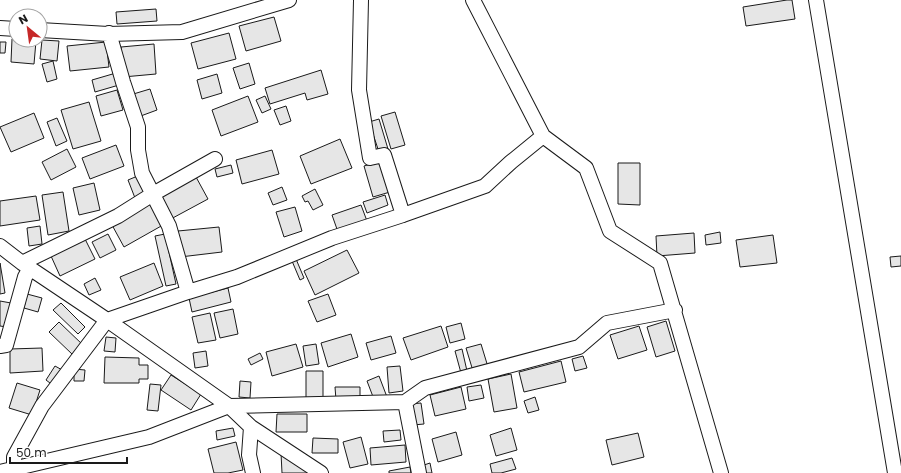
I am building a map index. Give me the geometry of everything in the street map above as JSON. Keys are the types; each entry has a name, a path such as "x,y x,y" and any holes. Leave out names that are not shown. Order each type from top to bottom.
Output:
{"street":[{"path":"48,30 109,33 182,32 289,0"},
{"path":"361,0 358,90 370,158 384,156 403,215"},
{"path":"474,0 543,136 586,168 610,231 660,262 721,473"},
{"path":"816,0 895,473"},
{"path":"109,33 138,127 138,150 142,173 169,226 188,292"},
{"path":"14,469 14,457 42,406 106,320 237,277 332,238 485,186 511,162 543,136"},
{"path":"26,266 118,216 153,194 215,159"},
{"path":"0,246 26,266 229,406 251,427 321,473"},
{"path":"0,346 6,345 26,266"},
{"path":"0,472 149,437 229,406 405,402 425,388 580,346 607,323 674,310"},
{"path":"405,402 419,473"},
{"path":"251,427 249,455 253,473"}],"building":[{"path":"792,0 795,19 746,26 743,7"},
{"path":"156,9 157,21 117,24 116,12"},
{"path":"274,17 281,41 246,51 239,26"},
{"path":"229,33 236,59 198,69 191,43"},
{"path":"48,40 59,41 57,61 40,59 41,48 48,48"},
{"path":"0,42 6,42 5,53 0,53"},
{"path":"106,42 109,67 70,71 67,46"},
{"path":"154,44 156,74 123,77 121,47"},
{"path":"12,48 35,48 34,64 11,62"},
{"path":"53,61 57,79 47,82 42,64"},
{"path":"249,63 255,84 240,89 233,68"},
{"path":"321,70 328,94 307,100 305,93 270,104 265,88"},
{"path":"116,73 119,85 95,92 92,80"},
{"path":"217,74 222,93 202,99 197,80"},
{"path":"150,89 157,110 138,117 130,95"},
{"path":"117,90 123,110 101,116 96,96"},
{"path":"248,96 258,122 221,136 212,110"},
{"path":"265,96 271,109 262,113 256,100"},
{"path":"89,102 101,141 73,149 61,110"},
{"path":"286,106 291,121 280,125 274,110"},
{"path":"395,112 405,145 391,149 381,116"},
{"path":"34,113 44,138 11,152 0,127"},
{"path":"57,118 67,141 56,146 47,122"},
{"path":"379,119 388,149 379,152 369,122"},
{"path":"340,139 352,168 311,184 300,156"},
{"path":"116,145 124,166 90,179 82,158"},
{"path":"67,149 76,167 51,180 42,162"},
{"path":"272,150 279,174 242,184 236,160"},
{"path":"381,161 390,192 373,197 364,166"},
{"path":"618,163 640,163 640,205 618,204"},
{"path":"231,165 233,173 217,177 215,169"},
{"path":"140,175 147,193 135,198 128,180"},
{"path":"196,177 208,199 169,220 157,199"},
{"path":"94,183 100,210 79,215 73,188"},
{"path":"282,187 287,200 273,205 268,193"},
{"path":"315,189 323,205 313,210 308,201 305,202 302,196"},
{"path":"63,192 69,231 48,235 42,195"},
{"path":"385,195 388,205 367,213 363,202"},
{"path":"36,196 40,220 0,226 0,201"},
{"path":"151,203 163,225 124,247 112,225"},
{"path":"361,205 367,221 338,232 332,215"},
{"path":"295,207 302,231 284,237 276,212"},
{"path":"40,226 42,244 29,246 27,228"},
{"path":"219,227 222,252 180,257 178,231"},
{"path":"720,232 721,243 706,245 705,235"},
{"path":"694,233 695,253 657,256 656,236"},
{"path":"108,234 116,250 100,258 92,242"},
{"path":"165,234 176,284 166,286 155,236"},
{"path":"773,235 777,263 740,267 736,240"},
{"path":"85,239 95,259 60,276 51,256"},
{"path":"347,250 359,273 315,295 304,271"},
{"path":"901,256 901,266 891,267 890,257"},
{"path":"296,259 304,278 300,280 292,261"},
{"path":"0,263 5,293 0,294"},
{"path":"154,263 163,286 130,300 120,277"},
{"path":"95,278 101,290 89,295 84,284"},
{"path":"228,288 231,302 192,312 189,298"},
{"path":"27,294 42,298 38,312 24,308"},
{"path":"328,294 336,315 317,322 308,301"},
{"path":"0,301 11,303 7,327 0,326"},
{"path":"61,303 85,327 78,334 53,310"},
{"path":"233,309 238,334 220,338 214,313"},
{"path":"210,313 216,340 198,343 192,317"},
{"path":"666,321 675,351 656,357 647,327"},
{"path":"59,322 83,345 73,355 49,332"},
{"path":"461,323 465,339 450,343 446,327"},
{"path":"441,326 448,347 411,360 403,338"},
{"path":"639,326 647,350 618,359 610,335"},
{"path":"351,334 358,357 328,367 321,343"},
{"path":"391,336 396,353 371,360 366,343"},
{"path":"106,337 116,338 115,352 104,351"},
{"path":"296,344 303,367 272,376 266,352"},
{"path":"316,344 319,364 306,366 303,346"},
{"path":"481,344 488,367 473,371 466,348"},
{"path":"42,348 43,371 10,373 10,349"},
{"path":"462,349 467,371 461,373 455,351"},
{"path":"206,351 208,366 195,368 193,353"},
{"path":"260,353 263,359 251,365 248,359"},
{"path":"583,356 587,368 575,371 572,359"},
{"path":"105,357 139,358 139,365 148,365 148,379 139,379 139,383 104,383"},
{"path":"561,361 566,382 524,392 519,372"},
{"path":"55,366 64,371 54,386 46,380"},
{"path":"400,366 403,391 389,393 387,367"},
{"path":"74,369 85,370 84,381 74,381"},
{"path":"306,371 323,371 323,399 306,399"},
{"path":"511,374 517,408 494,412 488,379"},
{"path":"171,375 201,394 191,410 161,390"},
{"path":"379,376 387,397 375,402 367,381"},
{"path":"240,381 251,382 250,398 239,397"},
{"path":"17,383 40,390 32,415 9,408"},
{"path":"150,384 161,385 158,411 147,410"},
{"path":"481,385 484,398 469,401 467,387"},
{"path":"335,387 360,387 360,399 336,400"},
{"path":"461,387 466,409 435,416 430,395"},
{"path":"535,397 539,410 528,413 524,401"},
{"path":"421,403 424,424 413,425 410,404"},
{"path":"277,414 307,414 307,432 276,432"},
{"path":"233,428 235,436 217,440 216,431"},
{"path":"511,428 517,450 496,456 490,435"},
{"path":"400,430 401,440 384,442 383,431"},
{"path":"456,432 462,455 438,462 432,439"},
{"path":"638,433 644,457 612,465 606,440"},
{"path":"361,437 368,464 350,468 343,442"},
{"path":"313,438 338,439 338,453 312,453"},
{"path":"236,442 243,470 228,473 214,473 208,449"},
{"path":"405,445 406,462 371,465 370,448"},
{"path":"281,453 313,473 282,473"},
{"path":"512,458 516,469 501,473 492,473 490,464"},
{"path":"430,463 432,473 423,473 421,466"},
{"path":"410,467 411,473 389,473 389,471"}]}
